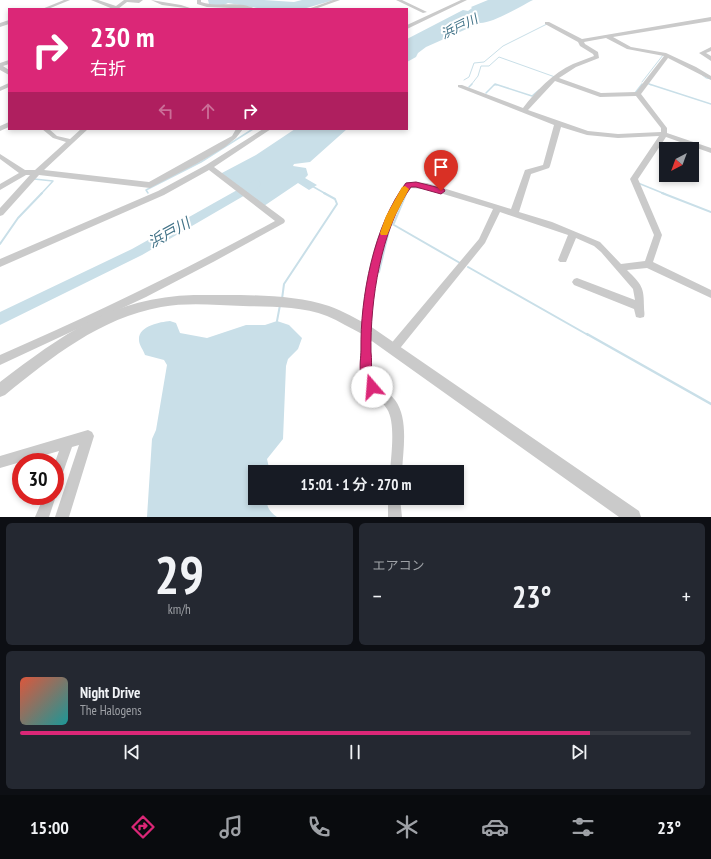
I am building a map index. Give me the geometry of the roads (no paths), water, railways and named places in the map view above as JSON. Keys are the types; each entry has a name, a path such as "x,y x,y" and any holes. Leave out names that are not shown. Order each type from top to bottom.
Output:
{"street":[{"path":"47,8 68,0"},
{"path":"93,0 113,8"},
{"path":"117,8 127,0 139,2 140,0"},
{"path":"153,0 162,4 182,5 189,8"},
{"path":"198,0 199,3 205,8 246,8"},
{"path":"313,8 338,0"},
{"path":"398,0 425,12"},
{"path":"408,27 465,0"},
{"path":"156,6 162,4"},
{"path":"581,42 711,19"},
{"path":"701,21 711,27"},
{"path":"524,111 533,99 572,66 597,56 596,53 582,45 581,42 547,23"},
{"path":"608,37 629,48 659,52 694,68 711,78"},
{"path":"711,49 702,53 711,59"},
{"path":"638,94 667,56"},
{"path":"0,66 8,72"},
{"path":"555,79 600,95 638,94"},
{"path":"460,86 558,124 587,133 618,136 664,134 711,151"},
{"path":"638,94 664,128 664,134 634,179 658,235 648,264"},
{"path":"514,213 528,172 546,166 558,124"},
{"path":"46,130 55,137 70,141"},
{"path":"0,213 37,172 84,130"},
{"path":"0,187 24,173 37,172 150,185 222,145 234,137 239,130"},
{"path":"0,264 161,193 209,167 266,130"},
{"path":"0,156 24,173"},
{"path":"0,360 125,303 281,221 209,167"},
{"path":"397,465 398,451 393,408 372,387 366,374 366,330 375,264 385,228 402,193 408,185 416,184 427,186 514,213 573,233 597,244 638,289 640,294 639,310 577,282"},
{"path":"393,349 482,241 498,209"},
{"path":"563,260 573,233"},
{"path":"619,268 648,264 711,294"},
{"path":"0,390 74,335 95,324 131,309 151,304 183,300 293,303 326,311 366,330 633,517"},
{"path":"0,462 88,436 62,517"},
{"path":"64,454 68,442"},
{"path":"42,517 47,505"},
{"path":"394,505 395,517"}],"water":[{"path":"208,0 264,0 294,2 302,0 334,0 306,8 257,8 228,3 220,7 209,4"},
{"path":"488,0 533,0 499,18 480,23 426,47 418,53 416,57 408,61 408,38 463,10 468,11 472,8 471,7"},
{"path":"294,130 346,130 310,162 294,164 293,166 306,168 308,175 305,178 317,185 309,190 298,183 264,206 220,174 256,155"},
{"path":"170,321 176,323 180,333 207,338 246,325 265,325 277,321 289,325 302,338 298,349 288,359 286,366 283,439 267,459 268,465 248,465 248,505 267,505 272,513 277,517 147,517 152,439 156,430 167,365 164,360 145,355 139,340 142,331 161,322"}],"waterway":[{"path":"464,80 469,77 474,63 484,62 503,46 547,24"},
{"path":"642,82 663,55"},
{"path":"471,85 478,76 481,66 489,66 499,57 555,77"},
{"path":"701,74 706,78 711,79"},
{"path":"494,85 495,84 532,96 539,90"},
{"path":"635,93 642,84"},
{"path":"651,85 649,84 711,104"},
{"path":"486,93 494,85"},
{"path":"148,193 146,190 201,162 251,130"},
{"path":"34,179 53,181 41,194"},
{"path":"638,183 665,194"},
{"name":"浜戸川","path":"0,319 137,252 255,184"},
{"path":"312,186 326,194"},
{"path":"0,244 18,218 42,193"},
{"path":"282,299 284,284 337,204 335,199 324,193"},
{"path":"662,193 711,212"},
{"path":"379,272 390,226 394,223 406,194"},
{"path":"394,225 460,263"},
{"path":"468,267 588,335"},
{"path":"277,321 280,305"},
{"path":"587,334 711,404"}]}
